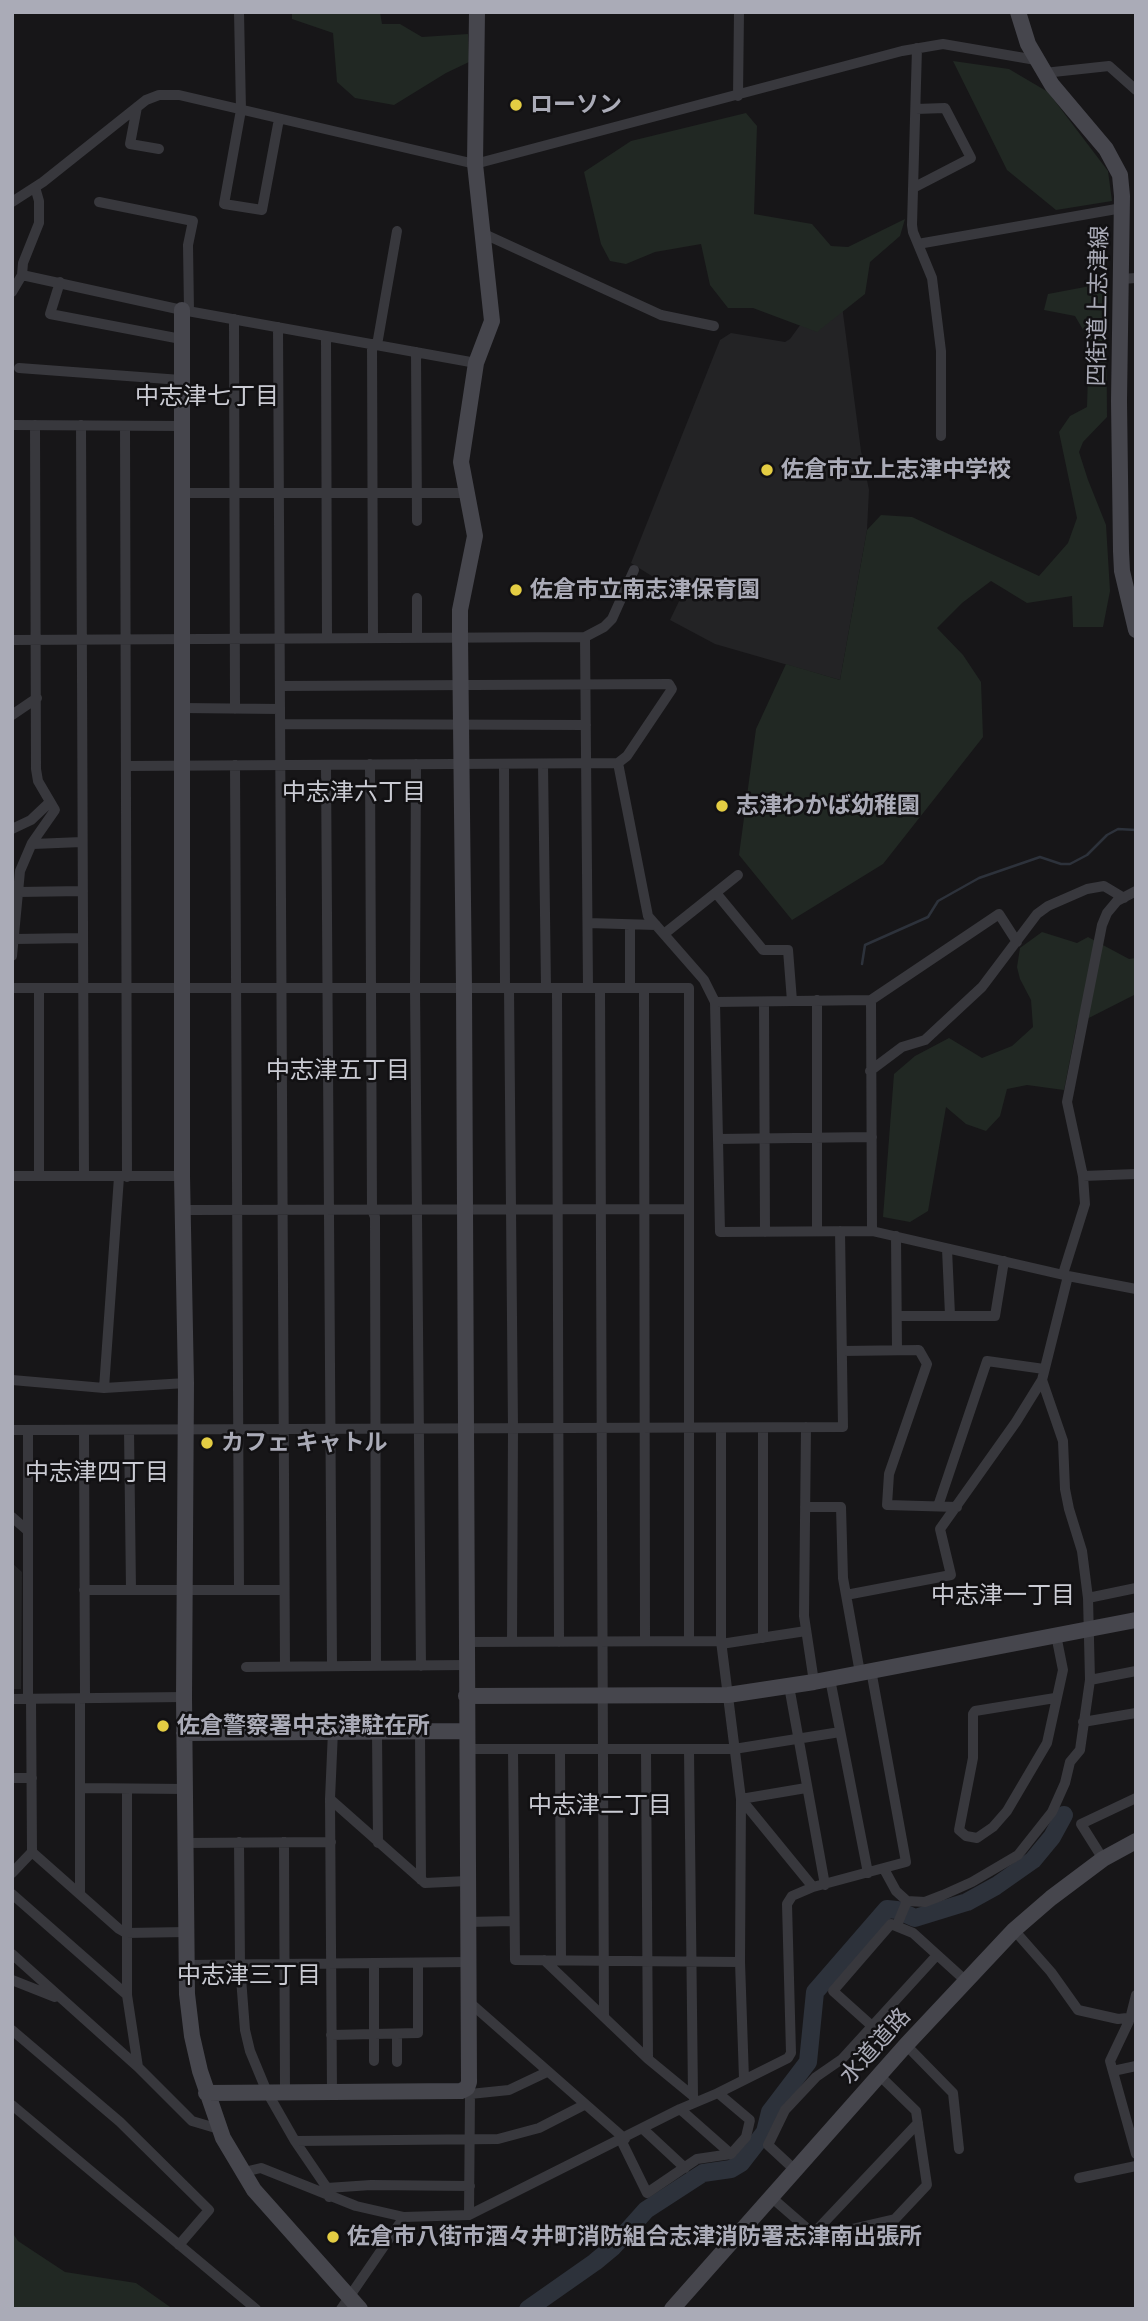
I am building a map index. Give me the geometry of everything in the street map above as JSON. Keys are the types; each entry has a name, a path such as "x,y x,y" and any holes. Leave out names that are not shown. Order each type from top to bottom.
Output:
{"street":[{"path":"239,12 241,110 224,204 262,210 279,118"},
{"path":"469,2215 460,610 475,536 461,462 476,363 492,321 475,164 477,12"},
{"path":"738,96 739,12"},
{"name":"四街道上志津線","path":"1018,12 1028,44 1040,66 1113,160 1120,175 1129,278 1119,401 1121,551 1122,571 1136,630"},
{"path":"12,202 146,100 159,95 179,94 475,164 917,48 943,44 1040,66 1109,66 1136,90"},
{"path":"917,48 912,225 932,278 942,351 941,436"},
{"path":"137,107 130,145 159,149"},
{"path":"913,188 971,158 945,108 916,109"},
{"path":"12,292 22,275 23,263 39,223 39,201 35,187"},
{"path":"99,202 193,220 188,245 181,339 182,1176 186,1383 184,1732 186,1965 192,2036 206,2092 219,2129 244,2172 262,2199 350,2305 404,2217"},
{"path":"918,244 1122,208"},
{"path":"373,637 375,345 397,231"},
{"path":"482,233 662,315 714,326"},
{"path":"22,275 185,311 476,363"},
{"path":"60,282 50,314 181,339"},
{"path":"234,319 235,709"},
{"path":"278,327 285,1667"},
{"path":"326,336 327,637"},
{"path":"416,352 416,522"},
{"path":"19,368 181,380"},
{"path":"12,425 182,426"},
{"path":"12,956 20,871 33,844 55,810 38,781 36,769 35,425"},
{"path":"82,425 84,1176"},
{"path":"104,1388 123,1177 127,988 125,426"},
{"path":"181,493 468,493"},
{"path":"12,640 585,637 604,627 612,619 634,570"},
{"path":"417,598 417,637"},
{"path":"585,637 588,923 594,988 601,1209 604,2015"},
{"path":"126,766 618,763 628,756 672,689 669,684 280,686"},
{"path":"12,715 37,698"},
{"path":"182,708 280,709"},
{"path":"280,724 586,725"},
{"path":"618,763 648,916 704,981 715,1002 720,1232 872,1231 1136,1289"},
{"path":"370,764 372,1210 376,1217 376,1666"},
{"path":"416,764 415,988 421,1665"},
{"path":"504,764 513,1428 512,1642"},
{"path":"543,764 557,1210 559,1642"},
{"path":"235,765 239,1589"},
{"path":"326,765 332,1666"},
{"path":"12,829 31,820 50,802"},
{"path":"33,844 82,842"},
{"path":"588,923 660,929 716,893 738,875"},
{"path":"870,1071 902,1048 925,1040 982,987 1037,914 1048,906 1087,889 1104,887 1124,898"},
{"path":"19,892 83,891"},
{"path":"846,1595 951,1575 940,1529 1043,1375 1065,1275 1086,1204 1083,1176 1067,1102 1102,925 1107,913 1117,901 1136,891"},
{"path":"716,893 763,950 788,950 792,1001"},
{"path":"715,1002 870,1000 999,914 1017,942"},
{"path":"630,925 630,988"},
{"path":"15,939 83,938"},
{"path":"12,988 689,988 689,1641"},
{"path":"39,988 39,1176"},
{"path":"644,988 645,1641"},
{"path":"817,1000 817,1231"},
{"path":"870,1000 872,1231"},
{"path":"764,1002 765,1231"},
{"path":"718,1139 872,1137"},
{"path":"1083,1176 1136,1174"},
{"path":"12,1176 182,1176"},
{"path":"184,1210 688,1209"},
{"path":"12,1430 843,1427 840,1231"},
{"path":"896,1236 897,1350"},
{"path":"947,1249 950,1315"},
{"path":"897,1316 995,1316 1004,1261"},
{"path":"842,1351 919,1350 927,1364 889,1474 887,1505 957,1507"},
{"path":"938,1506 986,1361 1043,1375"},
{"path":"884,1870 899,1896 907,1901 925,1902 1005,1863 1026,1847 1052,1812 1065,1783 1070,1762 1080,1750 1090,1680 1088,1598 1082,1551 1065,1489 1063,1441 1043,1375"},
{"path":"12,1380 104,1388 186,1383"},
{"path":"806,1427 806,1631 840,1732 868,1873"},
{"path":"721,1428 721,1642 741,1799 740,1962 744,2080"},
{"path":"763,1428 763,1639"},
{"path":"12,1873 32,1852 29,1430"},
{"path":"80,1894 84,1430"},
{"path":"129,1430 131,1590"},
{"path":"244,2172 261,2168 328,2192 356,2206 404,2217 469,2215 623,2140 694,2100 718,2093 788,2058 791,2053 788,1904 792,1896 813,1887 906,1862 846,1595 841,1507 805,1507"},
{"path":"12,1517 28,1531"},
{"path":"1088,1598 1136,1588"},
{"path":"84,1590 284,1590"},
{"path":"466,1696 728,1695 822,1680 1136,1620"},
{"path":"466,1642 721,1642 763,1639 806,1631"},
{"path":"1055,1635 1063,1670 1047,1743 1007,1811 993,1827 977,1838 966,1836 958,1830 973,1758 973,1714 975,1711 1055,1698"},
{"path":"246,1667 466,1665"},
{"path":"1090,1680 1136,1671"},
{"path":"789,1686 825,1885"},
{"path":"12,1699 184,1697"},
{"path":"1083,1722 1136,1713"},
{"path":"331,2091 330,1799 333,1731"},
{"path":"377,1731 379,1843"},
{"path":"184,1732 466,1731"},
{"path":"420,1732 421,1880"},
{"path":"467,1749 734,1749 840,1732"},
{"path":"513,1750 515,1960 740,1962"},
{"path":"559,1750 561,1960"},
{"path":"646,1750 648,2059"},
{"path":"689,1750 694,2100"},
{"path":"12,1778 32,1778"},
{"path":"80,1788 185,1789"},
{"path":"127,1788 127,1995 138,2067"},
{"path":"741,1799 806,1788"},
{"path":"1103,1859 1081,1824 1136,1798"},
{"path":"330,1799 425,1883 467,1881"},
{"path":"741,1799 813,1887"},
{"name":"水道道路","path":"672,2309 906,2045 1014,1930 1103,1859 1136,1841"},
{"path":"239,1842 240,1965 245,2030 250,2051 267,2092 328,2192"},
{"path":"284,1842 285,2092"},
{"path":"185,1843 331,1842"},
{"path":"32,1852 126,1933 186,1933"},
{"path":"12,1894 127,1995"},
{"path":"897,1925 907,1901"},
{"path":"467,1922 514,1921"},
{"path":"873,2026 833,1991 891,1924 913,1933 966,1981"},
{"path":"1014,1930 1051,1972 1078,2010 1118,2019 1133,2018"},
{"path":"12,1954 138,2067 192,2121 219,2129"},
{"path":"795,2170 768,2145 785,2110 816,2077 842,2059 937,1955"},
{"path":"544,1960 694,2100"},
{"path":"186,1965 468,1962"},
{"path":"331,2035 418,2033 418,1963"},
{"path":"374,1964 374,2061"},
{"path":"12,1980 62,2000"},
{"path":"1136,1995 1133,2018 1110,2062 1131,2115 1136,2154"},
{"path":"468,2001 623,2140 647,2193 697,2159 731,2154 746,2137 750,2120 718,2093"},
{"path":"12,2030 120,2122 209,2210 179,2245"},
{"path":"397,2034 397,2062"},
{"path":"906,2045 953,2093 959,2149"},
{"path":"1113,2071 1136,2066"},
{"path":"206,2092 509,2090 547,2072"},
{"path":"771,2197 817,2237 895,2218 927,2185 916,2110 879,2075"},
{"path":"12,2105 256,2309"},
{"path":"295,2141 498,2139 539,2128 584,2105"},
{"path":"680,2109 731,2154"},
{"path":"813,2234 918,2123"},
{"path":"642,2128 685,2168"},
{"path":"1079,2178 1136,2166"},
{"path":"328,2192 371,2185 470,2186"}],"shaded area":[{"path":"292,12 380,12 382,24 400,24 422,37 468,34 469,62 394,105 355,98 337,82 333,33 292,19"},
{"path":"953,61 1009,69 1048,92 1108,171 1112,201 1056,210 1007,170"},
{"path":"746,113 757,126 754,214 812,224 831,246 848,247 905,219 900,236 870,262 865,294 817,332 753,308 728,308 710,285 701,244 655,252 626,264 610,261 601,244 584,172 631,141"},
{"path":"1106,283 1107,417 1083,442 1079,452 1106,525 1110,591 1103,627 1073,627 1072,596 1027,603 991,581 962,603 937,628 963,655 981,682 983,737 883,864 792,920 739,855 756,729 786,664 840,680 867,530 881,515 912,517 1039,576 1068,543 1077,518 1059,432 1070,416 1087,407 1089,340 1075,316 1044,310 1048,294"},
{"name":"佐倉市立上志津中学校","path":"825,291 841,298 861,451 869,490 867,530 840,680 715,644 670,620 682,595 631,563 720,340 731,333 785,342"},
{"path":"1042,932 1077,943 1088,937 1129,959 1136,958 1136,994 1077,1024 1064,1090 1027,1085 1007,1089 1000,1116 986,1131 966,1124 946,1107 928,1211 910,1222 883,1217 894,1074 915,1056 949,1038 982,1058 1012,1046 1033,1027 1031,1000 1017,967 1020,948"},
{"path":"12,1563 22,1572 21,1689 12,1689"},
{"path":"12,2232 18,2241 65,2272 136,2283 173,2309 12,2309"}],"waterway":[{"path":"862,964 865,945 928,917 938,901 979,878 1040,857 1070,864 1087,855 1107,835 1118,829 1136,830"},
{"path":"528,2309 613,2247 646,2210 703,2173 731,2169 741,2163 765,2132 770,2112 808,2062 815,1992 887,1909 897,1910 915,1918 967,1902 1033,1860 1052,1837 1064,1815"}],"place":[{"name":"ローソン","path":"516,105"},
{"name":"佐倉市立上志津中学校","path":"767,470"},
{"name":"佐倉市立南志津保育園","path":"516,590"},
{"name":"志津わかば幼稚園","path":"722,806"},
{"name":"カフェ キャトル","path":"207,1443"},
{"name":"佐倉警察署中志津駐在所","path":"163,1726"},
{"name":"佐倉市八街市酒々井町消防組合志津消防署志津南出張所","path":"333,2237"}],"district":[{"name":"中志津七丁目","path":"207,396"},
{"name":"中志津六丁目","path":"354,792"},
{"name":"中志津五丁目","path":"338,1070"},
{"name":"中志津四丁目","path":"97,1472"},
{"name":"中志津一丁目","path":"1003,1595"},
{"name":"中志津二丁目","path":"600,1805"},
{"name":"中志津三丁目","path":"249,1975"}]}
